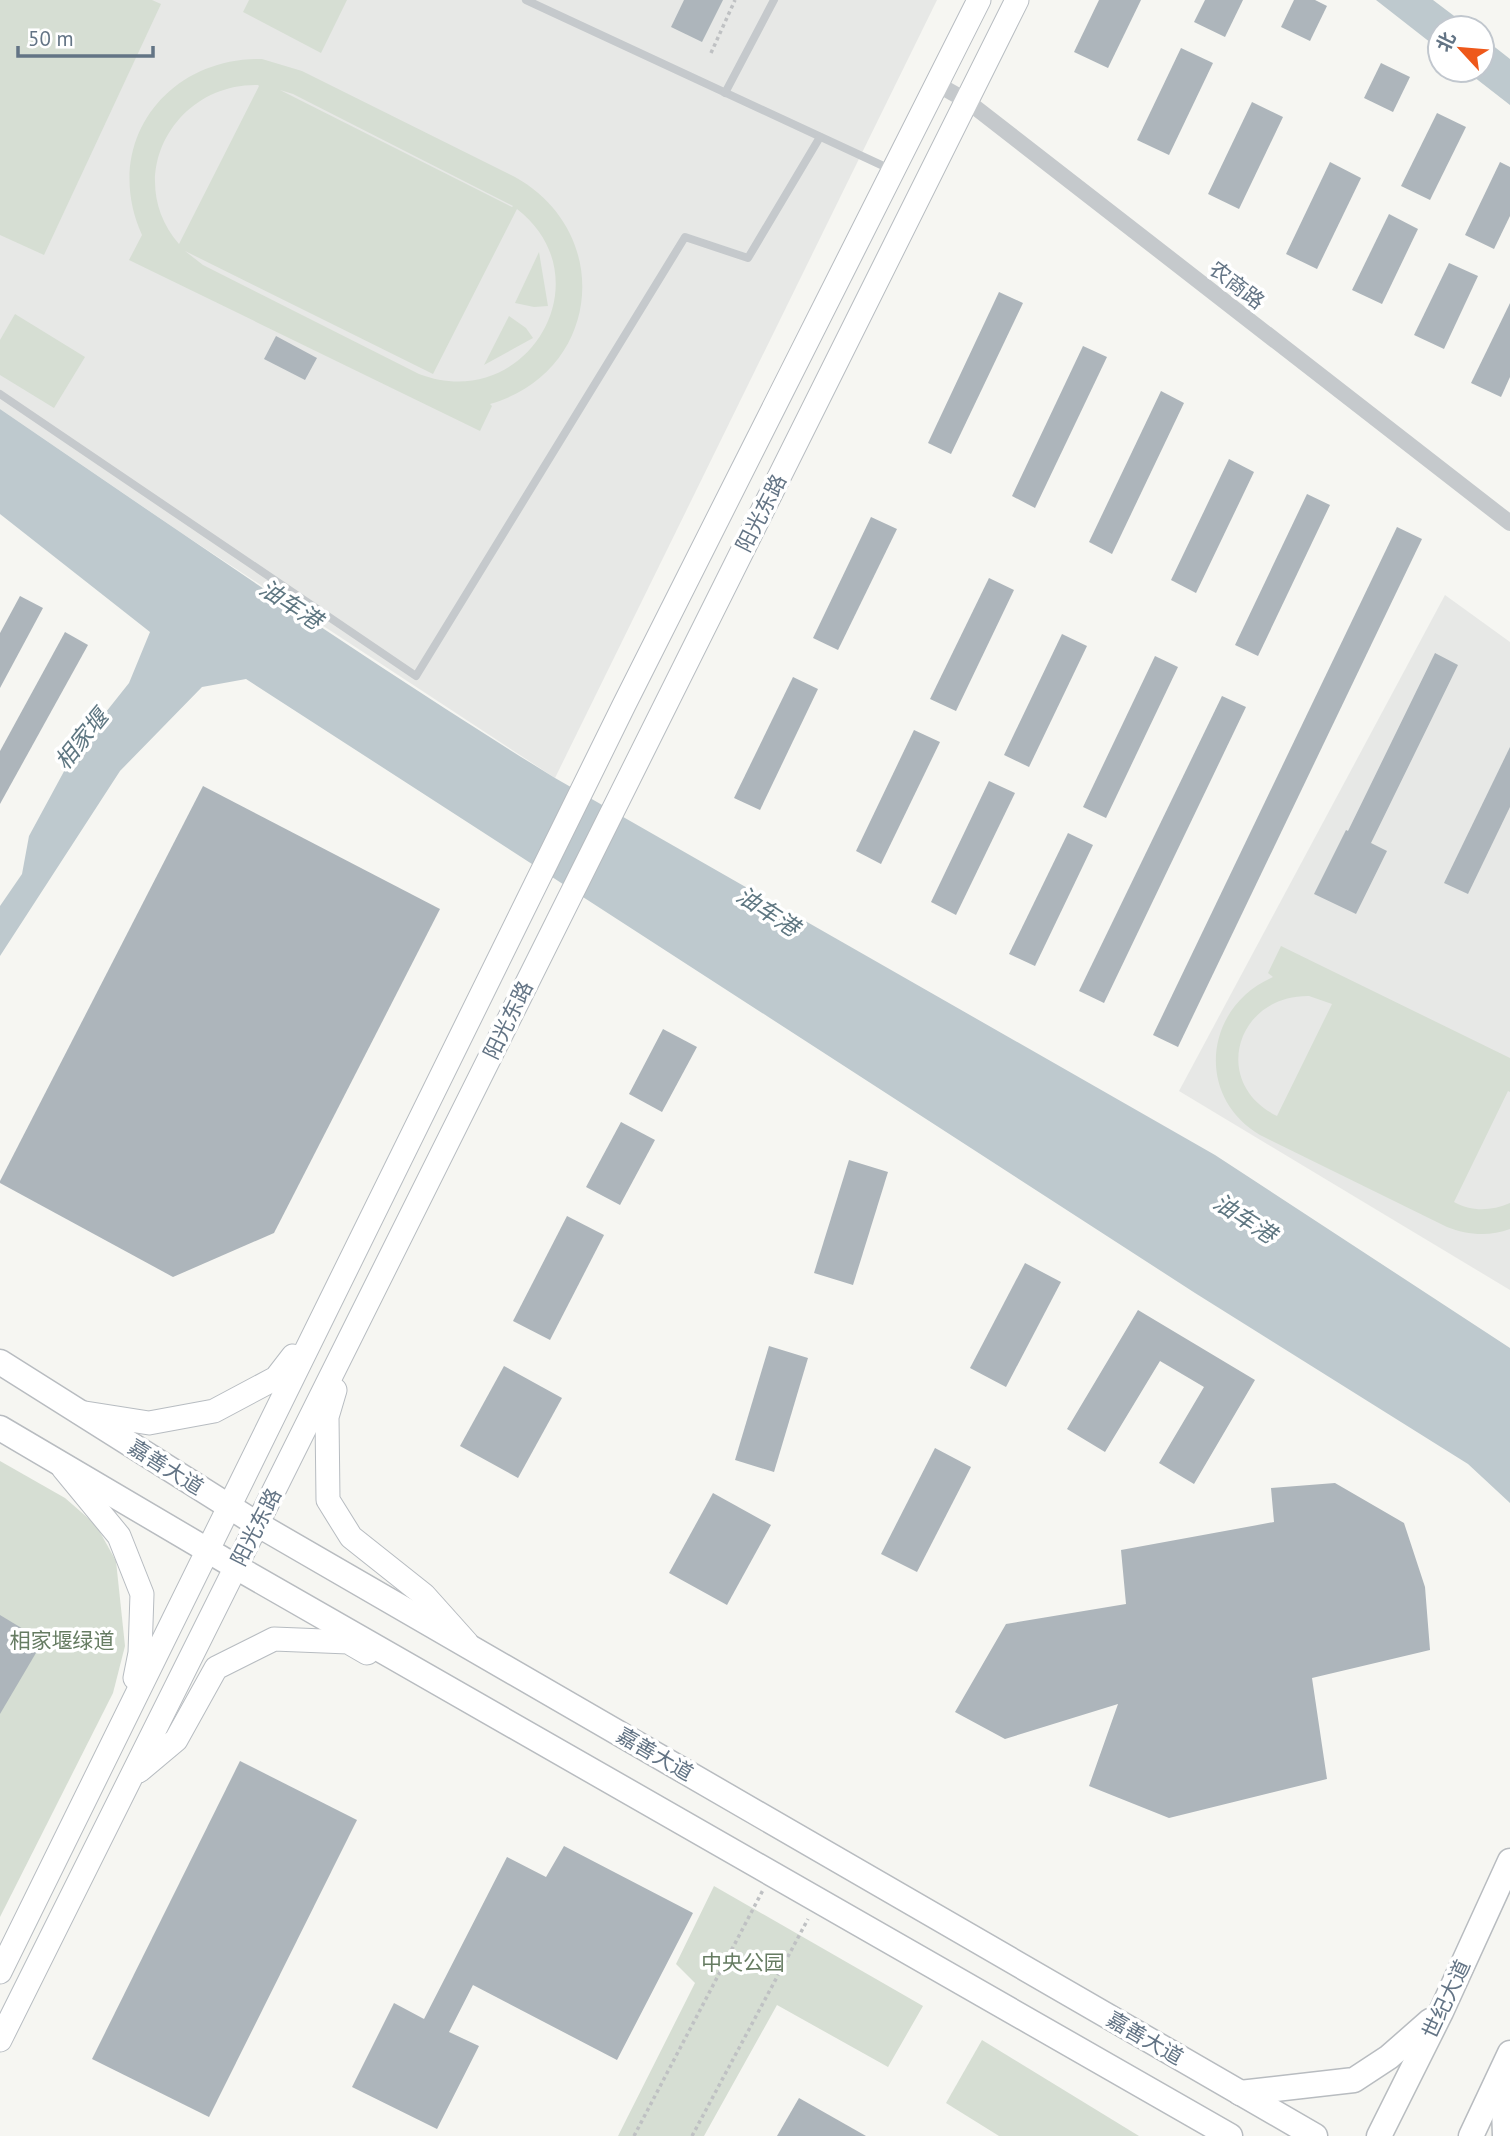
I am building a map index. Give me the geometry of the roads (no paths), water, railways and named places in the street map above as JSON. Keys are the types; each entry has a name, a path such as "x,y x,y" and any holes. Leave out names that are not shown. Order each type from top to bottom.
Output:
{"main road":[{"name":"阳光东路","path":"0,1972 624,705 979,0"},
{"name":"阳光东路","path":"0,2040 1017,0"},
{"path":"78,1412 149,1423 214,1412 276,1378 321,1321"},
{"path":"350,1338 327,1417 328,1500 351,1537 424,1595 471,1648"},
{"name":"嘉善大道","path":"0,1362 257,1524 1315,2136"},
{"name":"嘉善大道","path":"0,1428 236,1567 1230,2136"},
{"path":"59,1463 120,1536 142,1594 140,1653 129,1708"},
{"path":"129,1780 176,1740 216,1668 274,1639 348,1642 389,1667 407,1665"},
{"name":"世纪大道","path":"1379,2136 1441,2012 1510,1861"},
{"path":"1240,2093 1354,2080 1389,2057 1441,2012"},
{"path":"1471,2136 1506,2061"},
{"path":"1505,2136 1506,2061"}],"street":[{"name":"农商路","path":"937,83 967,101 1510,523"}],"lane":[{"path":"526,0 892,171"},
{"path":"725,93 774,0"},
{"path":"0,394 416,676 685,237 748,258 820,137"}],"water":[{"path":"1376,0 1433,0 1452,14 1426,14 1426,39"},
{"path":"1496,48 1510,59 1510,105 1483,84 1496,84"},
{"name":"油车港","path":"0,409 206,550 484,734 555,778 1215,1155 1510,1348 1510,1503 1468,1464 1195,1293 246,679 202,687 120,771 0,956 0,906 22,874 29,836 75,751 129,683 150,632 0,514"}],"water label":[{"name":"相家堰","path":"81,739"}],"park label":[{"name":"相家堰绿道","path":"62,1640"},
{"name":"中央公园","path":"743,1962"}]}
